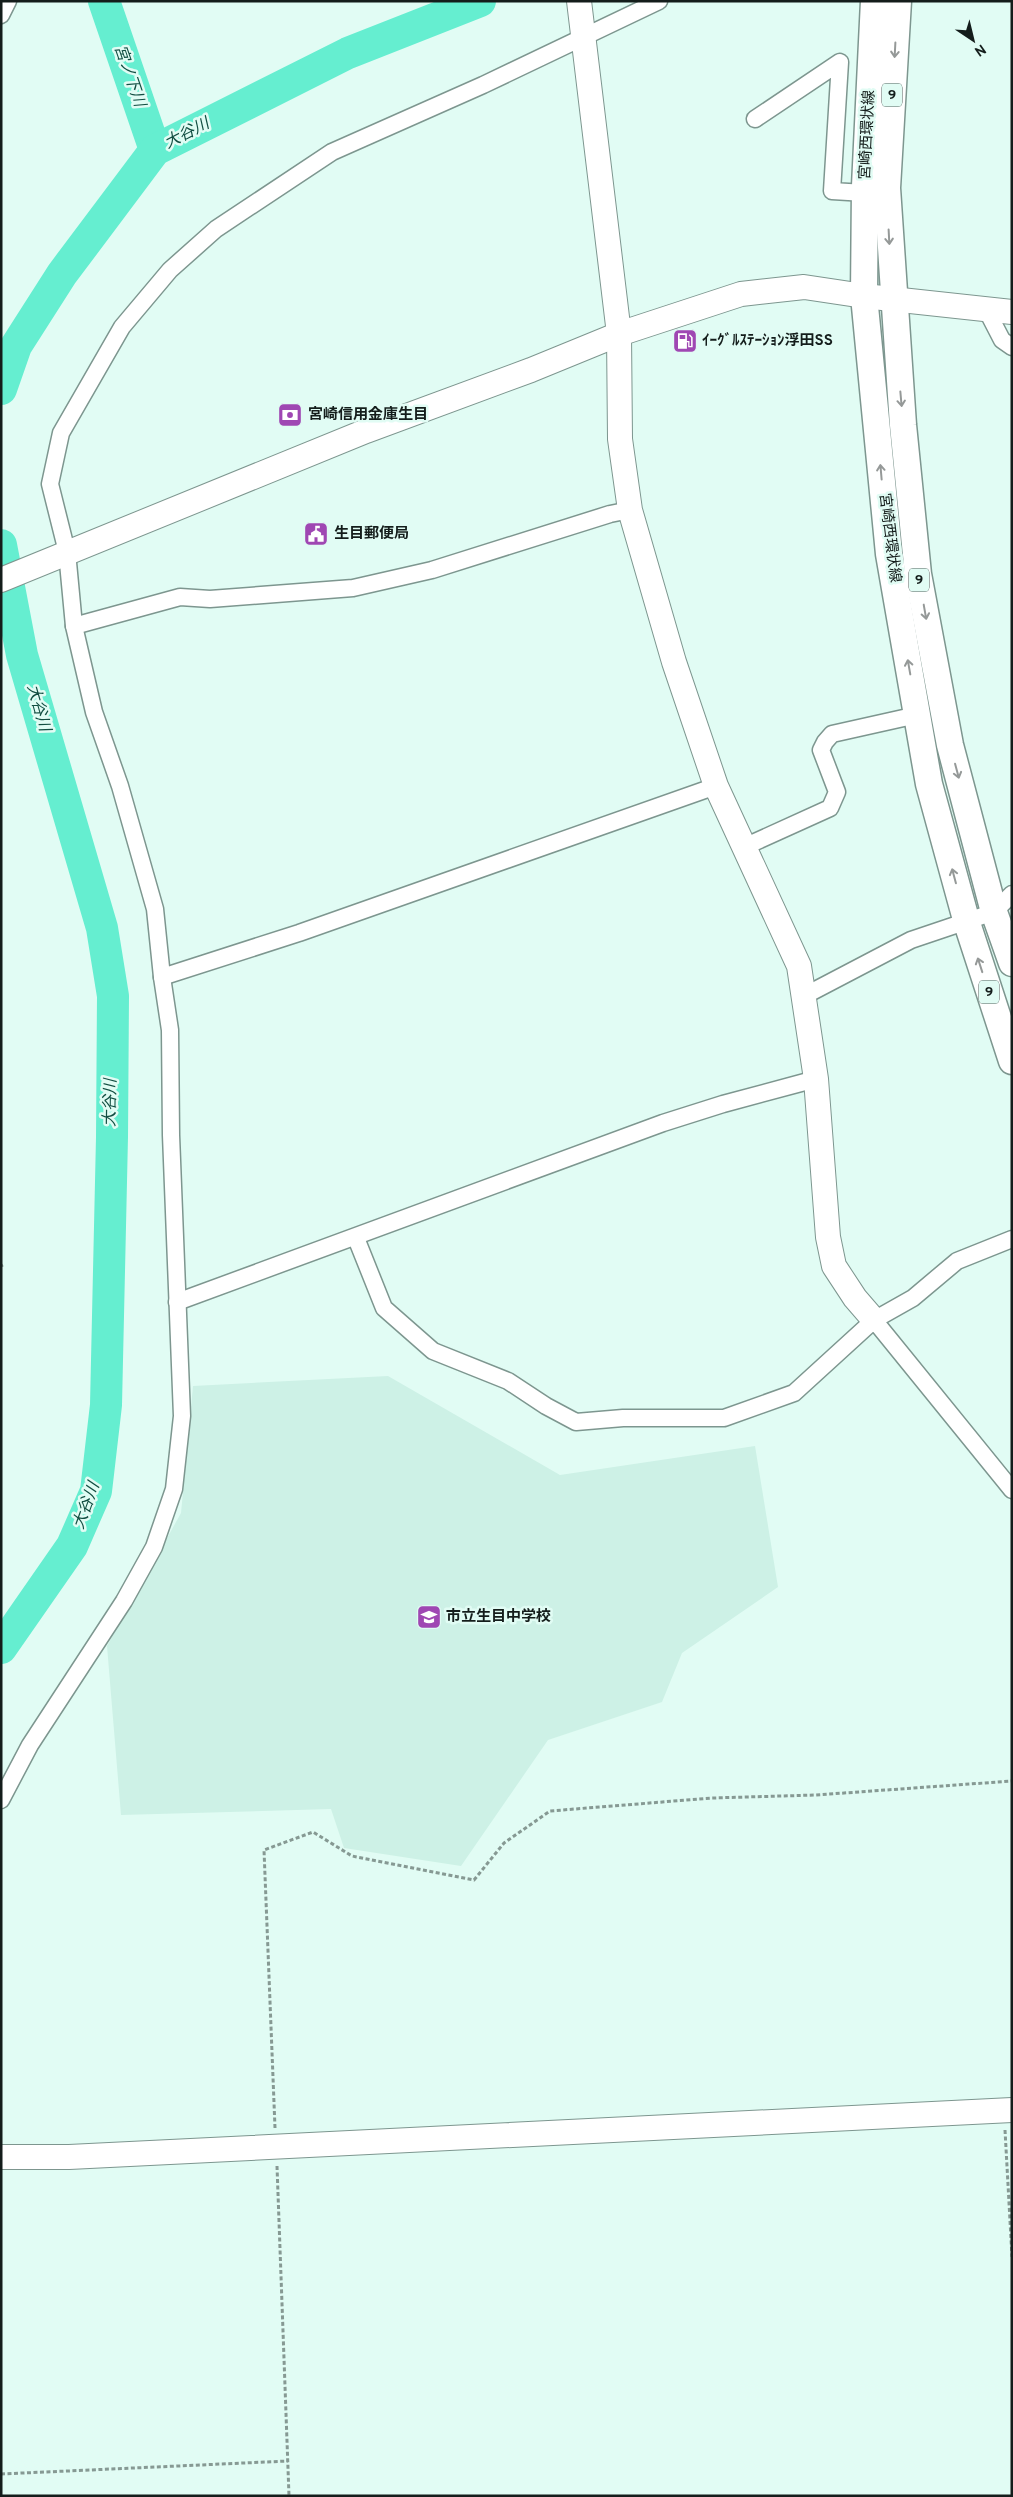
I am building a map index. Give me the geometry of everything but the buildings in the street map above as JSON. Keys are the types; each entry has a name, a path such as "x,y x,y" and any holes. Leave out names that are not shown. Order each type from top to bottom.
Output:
{"main road":[{"name":"宮崎西環状線","path":"874,1 872,189 893,299 918,574 950,746 1003,903 1011,959"},
{"name":"宮崎西環状線","path":"898,1 872,189 864,296 888,554 929,784 967,923 1012,1061"}],"street":[{"path":"1,15 8,1"},
{"path":"1,1800 30,1745 124,1601 154,1547 174,1489 182,1416 171,1135 170,1030 155,909 120,786 94,712 74,626 67,552 50,484 61,433 122,326 170,270 216,229 332,152 483,85 582,18 659,1"},
{"path":"582,18 619,334 620,440 630,510 674,662 716,786 799,966 816,1079 828,1237 834,1266 855,1298 1012,1490"},
{"path":"755,119 840,62 832,191 872,189"},
{"path":"1,580 366,431 531,370 619,334 741,294 804,287 864,296 1012,312"},
{"path":"986,309 1002,340 1012,347"},
{"path":"74,626 180,597 210,599 353,588 432,570 610,514 630,510"},
{"path":"744,846 830,808 837,792 821,750 832,734 917,715"},
{"path":"162,977 308,930 716,786"},
{"path":"804,996 911,940 967,923 1003,903"},
{"path":"177,1302 663,1124 723,1104 816,1079"},
{"path":"356,1238 384,1308 433,1350 508,1381 546,1406 576,1422 623,1418 724,1418 794,1392 874,1320 913,1298 957,1261 1012,1239"},
{"path":"1,2157 69,2156 1008,2110"}],"path":[{"path":"289,2496 264,1850 313,1832 352,1856 474,1880 504,1843 550,1810 712,1798 816,1795 1012,1781"},
{"path":"1008,2110 1012,2257"},
{"path":"1,2474 288,2461"}],"shaded area":[{"name":"市立生目中学校","path":"388,1376 560,1475 755,1446 778,1587 682,1653 662,1702 548,1740 461,1866 344,1848 331,1809 121,1815 107,1646 181,1513 193,1386"}],"waterway":[{"name":"宮ノ下川","path":"104,1 155,150"},
{"name":"大谷川","path":"1,389 16,346 62,274 155,150 348,53 480,1"},
{"name":"大谷川","path":"1,545 22,655 102,928 113,996 106,1405 96,1491 72,1546 1,1648"}],"place":[{"name":"ｲｰｸﾞﾙｽﾃｰｼｮﾝ浮田SS","path":"685,341"},
{"name":"宮崎信用金庫生目","path":"290,415"},
{"name":"生目郵便局","path":"316,534"},
{"name":"市立生目中学校","path":"429,1617"}]}
